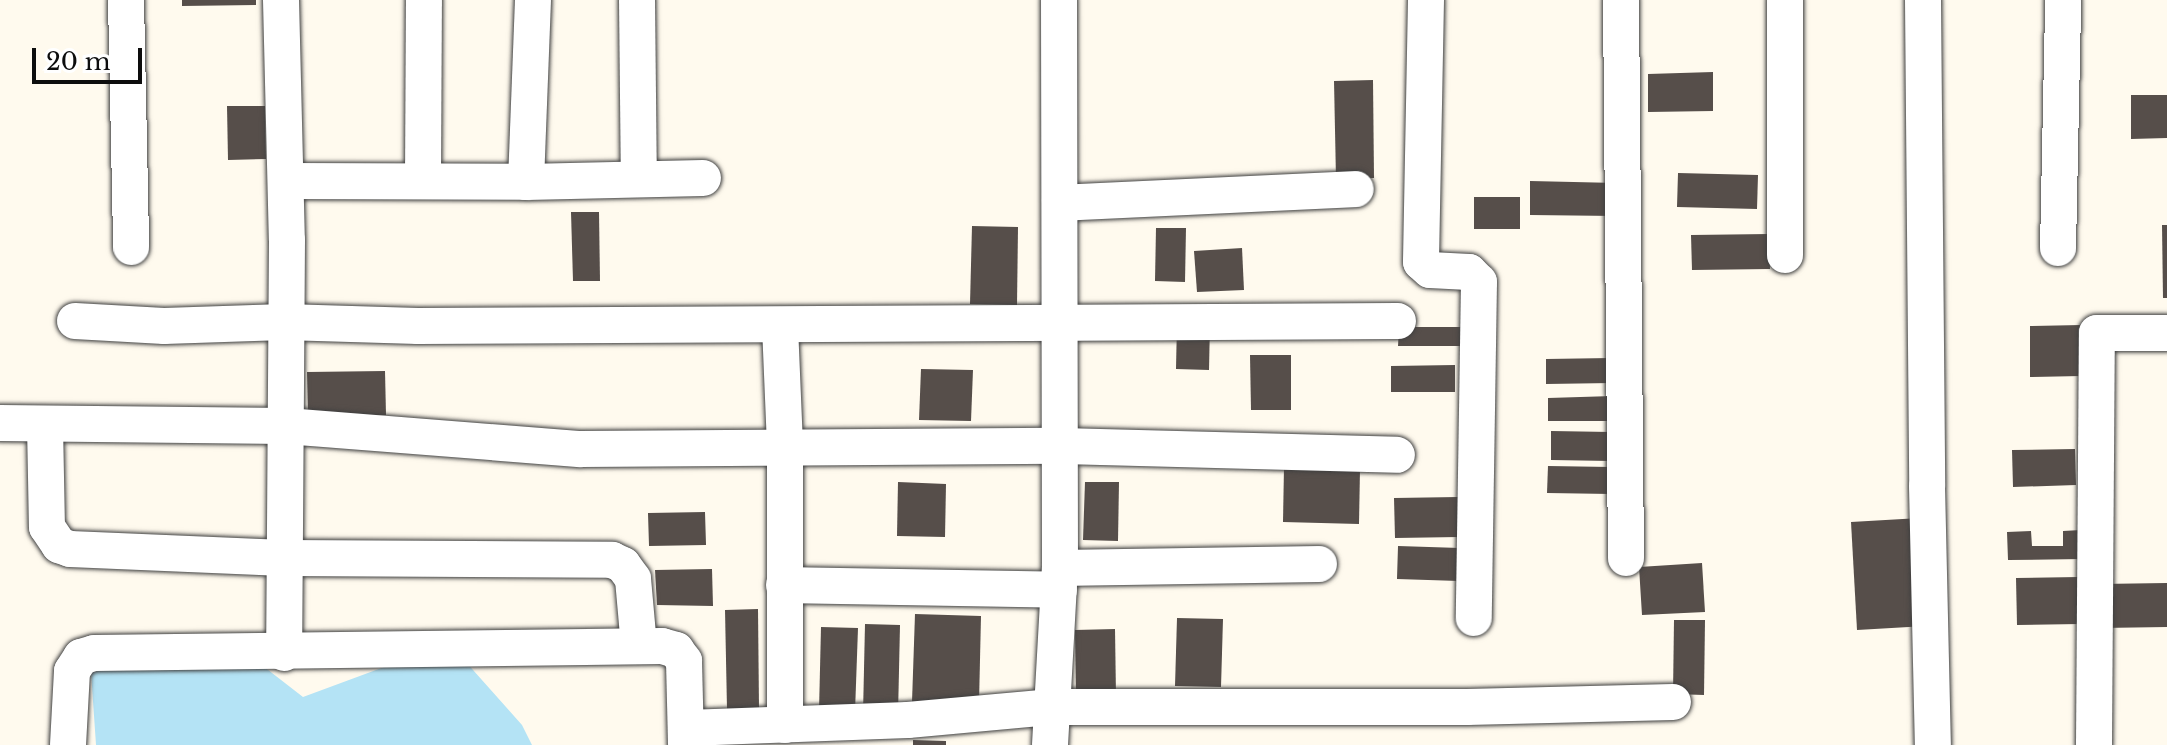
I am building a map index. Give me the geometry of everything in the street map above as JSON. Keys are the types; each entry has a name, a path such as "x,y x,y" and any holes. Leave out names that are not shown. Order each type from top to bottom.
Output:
{"street":[{"path":"126,0 131,247"},
{"path":"281,0 286,181 284,653"},
{"path":"423,180 424,0"},
{"path":"526,182 533,0"},
{"path":"637,0 639,178"},
{"path":"1050,745 1060,579 1062,322 1059,0"},
{"path":"1426,0 1421,262 1430,270 1469,272 1479,282 1474,618"},
{"path":"1621,0 1626,558"},
{"path":"1785,0 1785,255"},
{"path":"1923,0 1927,486 1933,745"},
{"path":"2058,248 2063,0"},
{"path":"286,181 526,182 703,178"},
{"path":"1060,203 1356,189"},
{"path":"75,321 164,326 284,322 418,326 780,326 1398,321"},
{"path":"780,326 785,447 785,725"},
{"path":"2094,745 2097,333 2167,333"},
{"path":"0,423 286,426 581,449 1059,446 1397,455"},
{"path":"45,425 47,527 59,545 70,549 284,558 612,560 623,565 633,579 639,646"},
{"path":"784,585 1060,579 1319,564"},
{"path":"68,745 72,671 81,657 94,653 284,653 639,646 676,650 684,661 687,737 785,725 1052,707 1467,707 1673,702"}],"water":[{"path":"449,643 522,725 532,745 96,745 91,672 245,652 303,697"}],"building":[{"path":"182,0 256,0 256,5 182,6"},
{"path":"1713,72 1713,111 1648,112 1648,74"},
{"path":"1373,80 1374,178 1336,179 1334,81"},
{"path":"2131,95 2167,95 2167,138 2131,139"},
{"path":"227,106 265,106 266,159 228,160"},
{"path":"1678,173 1758,175 1757,209 1677,207"},
{"path":"1530,181 1617,183 1616,216 1530,215"},
{"path":"1474,197 1520,197 1520,229 1474,229"},
{"path":"571,212 599,212 600,281 573,281"},
{"path":"2162,225 2167,225 2167,298 2163,298"},
{"path":"972,226 1018,227 1017,305 970,304"},
{"path":"1156,228 1186,228 1185,282 1155,281"},
{"path":"1769,234 1770,269 1692,270 1691,235"},
{"path":"1242,248 1244,290 1197,292 1194,251"},
{"path":"1177,322 1210,323 1209,370 1176,369"},
{"path":"2081,325 2081,376 2030,377 2030,326"},
{"path":"1399,327 1463,327 1462,346 1398,346"},
{"path":"1250,355 1291,355 1291,410 1251,410"},
{"path":"1611,358 1612,383 1546,384 1546,359"},
{"path":"1455,365 1455,392 1391,392 1391,366"},
{"path":"921,369 973,370 971,421 919,420"},
{"path":"385,371 386,415 308,416 307,372"},
{"path":"1613,396 1614,421 1548,421 1548,398"},
{"path":"1551,431 1611,432 1611,461 1551,460"},
{"path":"2075,449 2076,485 2013,487 2012,450"},
{"path":"1548,466 1611,467 1611,494 1547,493"},
{"path":"1284,467 1360,469 1359,524 1283,522"},
{"path":"898,482 946,484 945,537 897,536"},
{"path":"1085,482 1119,482 1118,541 1083,540"},
{"path":"1458,497 1459,537 1395,538 1394,498"},
{"path":"705,512 706,545 649,546 648,513"},
{"path":"1920,518 1926,626 1857,630 1851,522"},
{"path":"2081,530 2082,559 2008,560 2007,532 2031,531 2032,546 2063,546 2063,531"},
{"path":"1398,546 1460,548 1459,581 1397,579"},
{"path":"1702,563 1705,612 1642,615 1639,567"},
{"path":"712,569 713,606 657,605 655,570"},
{"path":"2079,577 2080,624 2017,625 2016,578"},
{"path":"2167,583 2167,627 2101,628 2100,584"},
{"path":"758,609 759,709 727,709 725,610"},
{"path":"915,614 981,616 979,703 912,702"},
{"path":"1177,618 1223,619 1221,687 1175,686"},
{"path":"1674,620 1705,620 1704,695 1673,694"},
{"path":"865,624 900,625 898,715 863,714"},
{"path":"821,627 858,628 855,712 819,711"},
{"path":"1115,629 1116,697 1076,697 1075,630"},
{"path":"913,740 946,741 946,745 913,745"}]}
